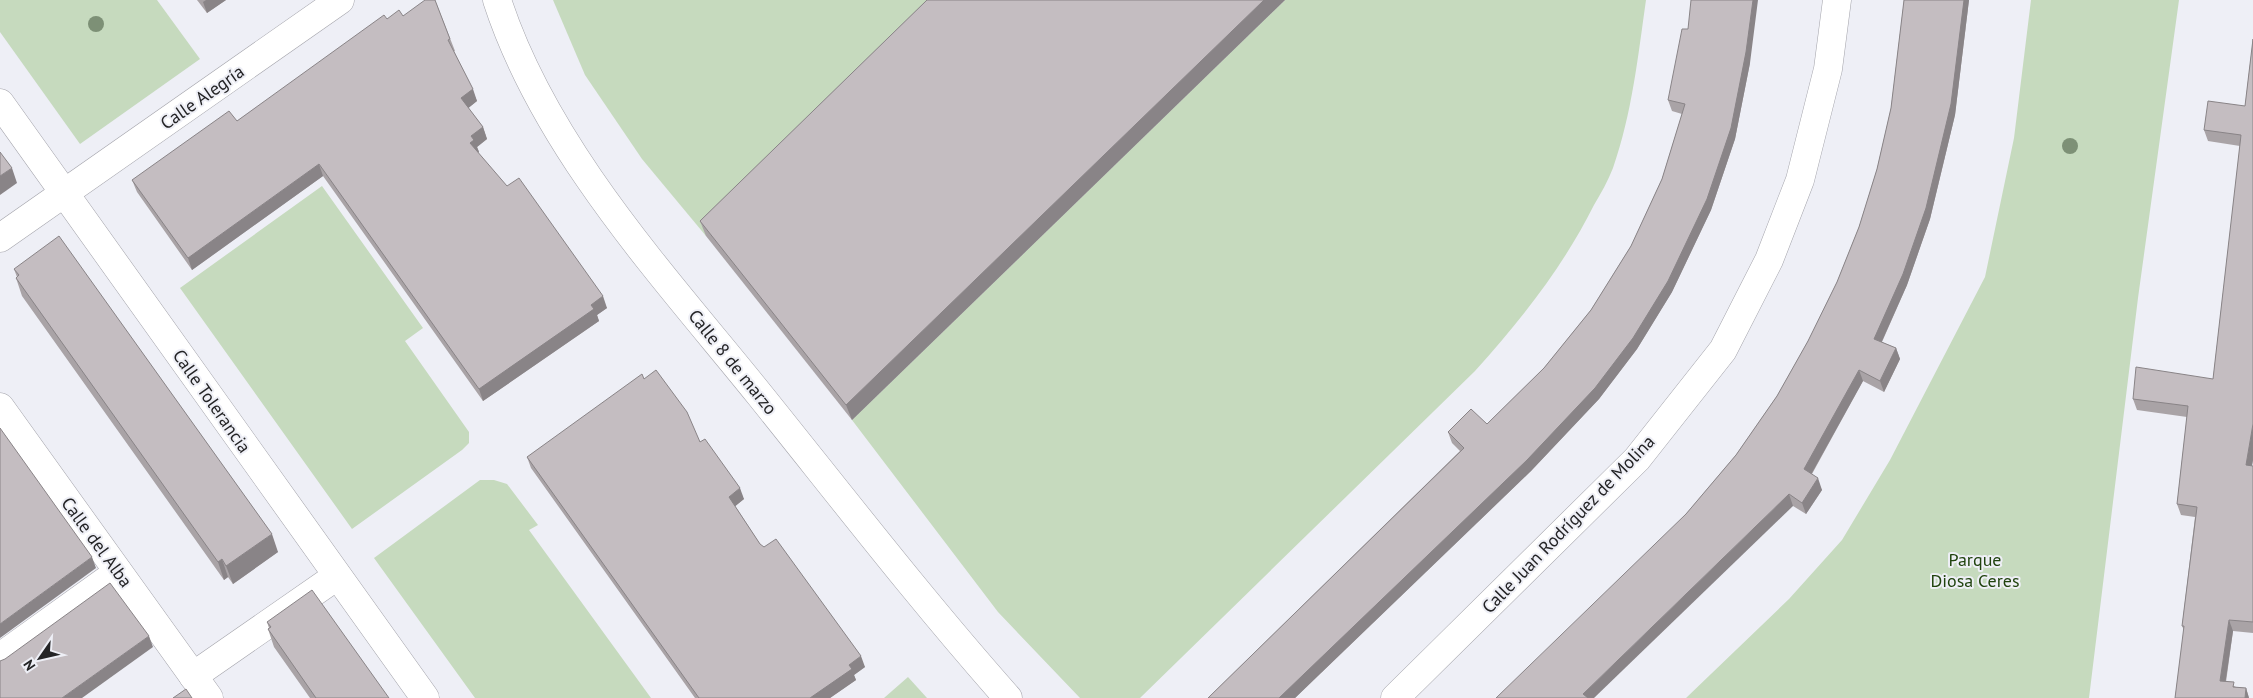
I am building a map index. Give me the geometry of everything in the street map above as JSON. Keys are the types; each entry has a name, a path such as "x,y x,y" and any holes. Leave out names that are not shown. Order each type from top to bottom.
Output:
{"street":[{"name":"Calle Alegría","path":"65,194 340,0"},
{"name":"Calle 8 de marzo","path":"497,0 509,38 549,115 615,216 906,578 1008,698"},
{"name":"Calle Juan Rodríguez de Molina","path":"1395,698 1637,459 1723,350 1769,260 1800,180 1828,69 1837,0"},
{"name":"Calle Tolerancia","path":"0,103 425,698"},
{"path":"0,238 65,194"},
{"name":"Calle del Alba","path":"0,407 201,687 337,576"},
{"path":"0,657 118,572"}],"green space":[{"path":"0,0 157,0 200,59 80,144 0,32"},
{"path":"553,0 948,0 706,236 642,159 585,75"},
{"path":"1285,0 1646,0 1634,85 1620,148 1607,182 1569,250 1525,312 1475,371 1140,698 1080,698 998,612 852,420"},
{"name":"Parque Diosa Ceres","path":"2031,0 2179,0 2138,298 2089,698 1686,698 1789,599 1842,540 1890,460 1985,277 2014,138"},
{"path":"322,186 423,328 405,341 469,432 469,443 462,450 352,529 180,288"},
{"path":"480,480 494,480 507,484 538,525 529,530 651,698 475,698 374,558"},
{"path":"908,677 927,698 884,698"}],"building":[{"path":"425,0 435,0 450,39 448,40 473,89 461,98 483,127 471,136 474,140 470,143 507,186 519,178 603,296 591,305 594,309 479,389 319,164 188,258 132,180 229,111 237,121 384,15 387,19 399,10 403,16"},
{"path":"927,0 1264,0 846,405 700,221"},
{"path":"1691,0 1753,0 1746,52 1731,128 1707,199 1668,281 1633,338 1595,388 1527,460 1279,698 1208,698 1464,448 1448,432 1471,409 1487,424 1544,368 1591,310 1631,246 1662,179 1685,104 1668,100 1682,29 1688,29"},
{"path":"1904,0 1964,0 1951,104 1926,208 1903,274 1874,339 1896,348 1880,381 1859,370 1804,469 1818,478 1802,503 1789,494 1583,694 1588,698 1496,698 1686,514 1736,455 1777,396 1808,341 1837,282 1859,227 1877,169 1891,108"},
{"path":"2253,39 2253,424 2246,465 2253,466 2253,622 2229,620 2220,681 2234,682 2233,687 2246,688 2245,698 2175,698 2197,507 2177,504 2188,406 2133,399 2136,367 2213,379 2241,135 2204,130 2208,101 2245,106"},
{"path":"0,152 12,168 0,176"},
{"path":"59,236 272,534 226,566 222,559 218,562 16,278 19,275 14,269"},
{"path":"656,370 687,412 700,442 705,439 740,488 729,497 760,544 764,547 776,539 861,656 849,665 852,669 810,698 699,698 527,457 642,374 644,379"},
{"path":"0,428 92,557 0,624"},
{"path":"110,583 149,636 62,698 0,698 0,661"},
{"path":"312,590 389,698 316,698 268,629 271,627 267,622"},
{"path":"186,689 192,698 173,698"}]}
